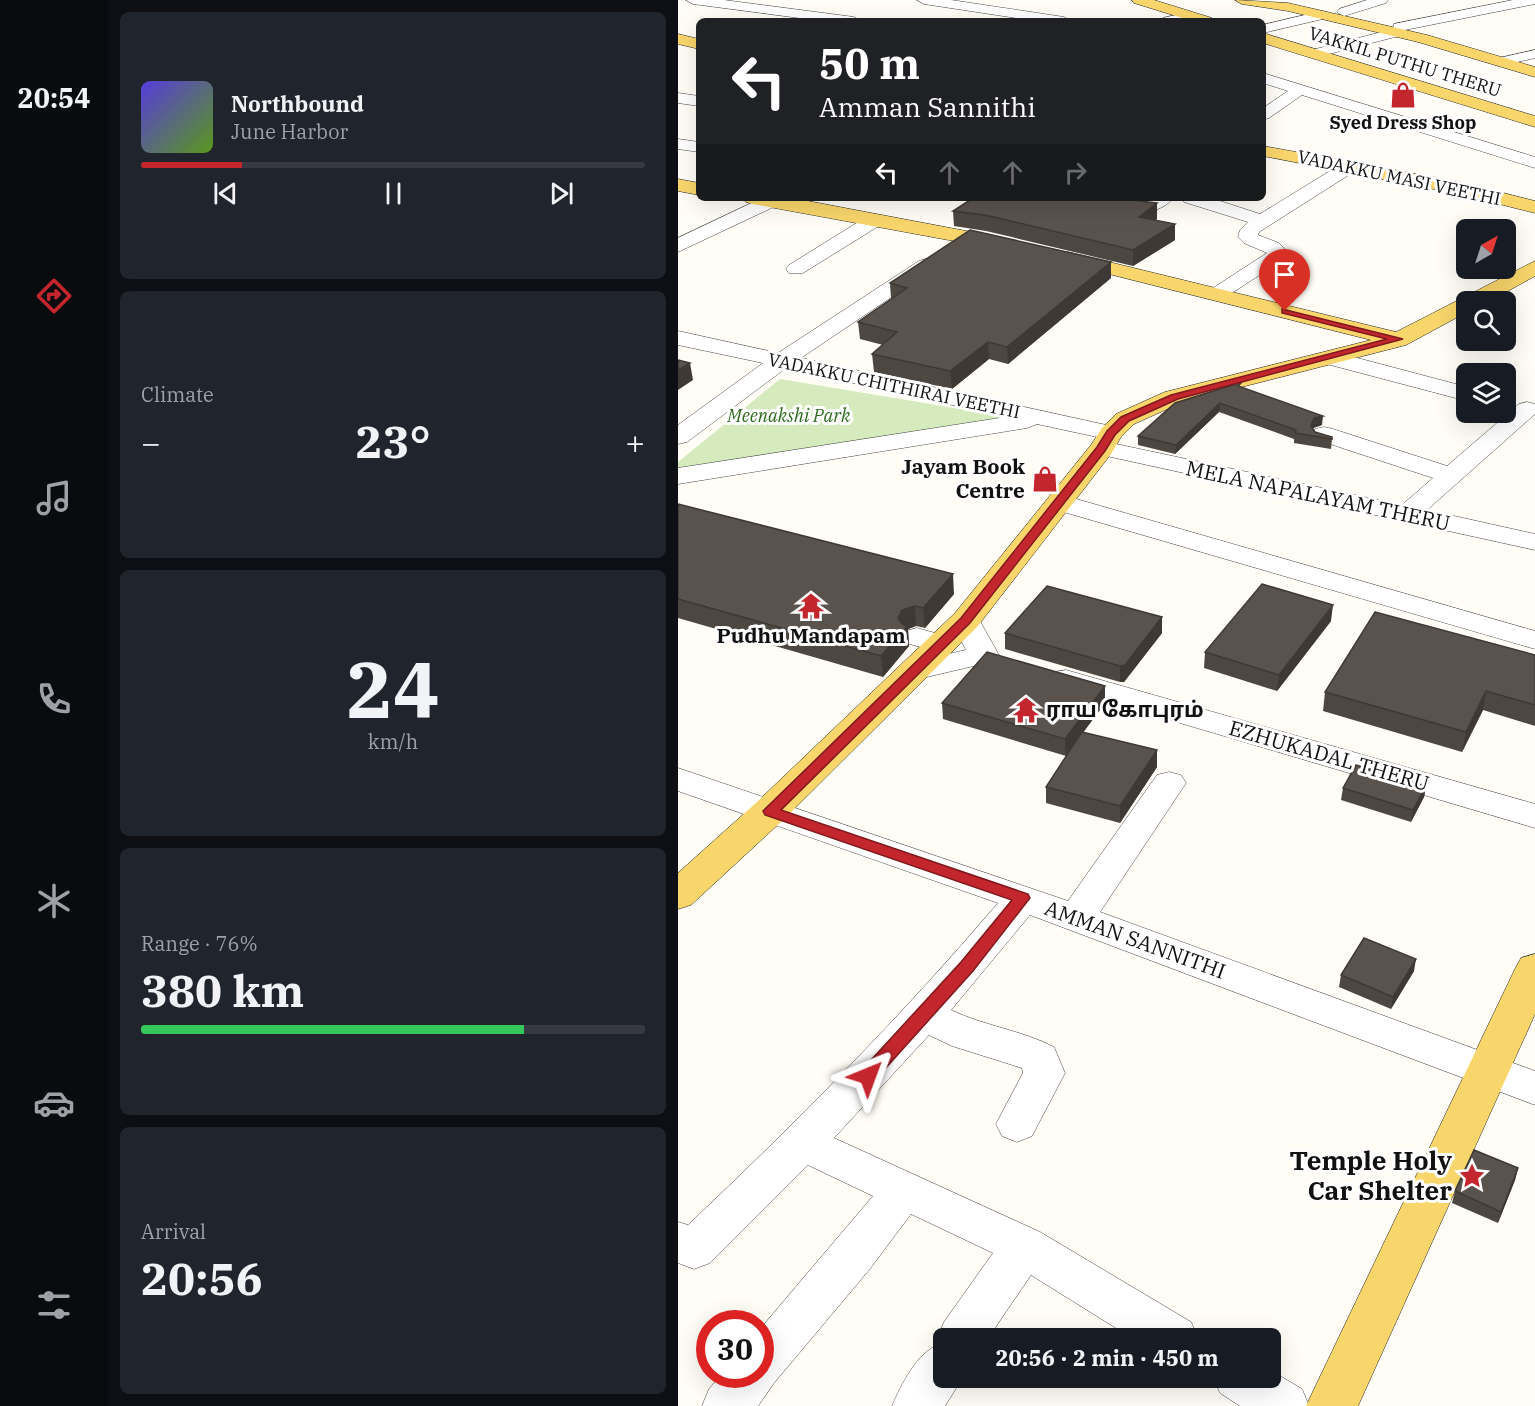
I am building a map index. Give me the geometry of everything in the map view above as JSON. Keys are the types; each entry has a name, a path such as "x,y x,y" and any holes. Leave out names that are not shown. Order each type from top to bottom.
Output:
{"main road":[{"path":"1139,0 1196,18"},
{"path":"1242,0 1322,15 1392,20"},
{"path":"1307,0 1344,12 1392,20 1428,40 1535,72"},
{"path":"678,39 696,43"},
{"name":"VAKKIL PUTHU THERU","path":"1266,39 1535,122"},
{"name":"VADAKKU MASI VEETHI","path":"1266,152 1460,188 1535,207"},
{"path":"678,185 696,188"},
{"path":"772,201 1036,250 1398,339"},
{"path":"1490,291 1535,267"},
{"path":"678,895 770,811 914,671 929,640 966,620 1106,441 1132,415 1174,397 1398,339 1456,309"},
{"path":"1332,1406 1535,969"}],"street":[{"path":"693,0 831,18"},
{"path":"924,0 1045,18"},
{"path":"972,18 1018,0"},
{"path":"1344,12 1382,0"},
{"path":"1314,54 1392,20 1533,0"},
{"path":"1266,28 1322,15"},
{"path":"1181,18 1189,16"},
{"path":"1428,40 1467,34"},
{"path":"1500,62 1535,54"},
{"path":"1266,79 1298,91 1535,163"},
{"path":"1266,113 1298,91"},
{"path":"678,98 696,101"},
{"path":"678,144 696,147"},
{"path":"1217,294 1278,254 1272,248 1248,237 1250,230 1348,167"},
{"path":"678,246 757,201"},
{"path":"1089,201 1124,207 1151,204 1158,201"},
{"path":"1202,201 1240,212 1261,221"},
{"path":"796,269 874,220"},
{"path":"678,437 782,361 966,238"},
{"name":"VADAKKU CHITHIRAI VEETHI","path":"678,338 1043,418 1106,441"},
{"path":"1331,358 1456,390"},
{"path":"1406,515 1452,476 1523,408"},
{"path":"678,476 1043,418"},
{"path":"1324,434 1452,476"},
{"name":"MELA NAPALAYAM THERU","path":"1106,441 1406,515 1535,542"},
{"path":"1059,502 1535,640"},
{"path":"914,671 984,656 966,620"},
{"name":"EZHUKADAL THERU","path":"984,656 1535,816"},
{"name":"AMMAN SANNITHI","path":"678,779 1023,898 1535,1088"},
{"path":"1076,918 1169,783"},
{"path":"678,1242 694,1249 803,1143 925,1015 1023,898"},
{"path":"925,1015 966,1035 1024,1050 1040,1058 1044,1073 1017,1124"},
{"path":"803,1143 1024,1246 1158,1328"},
{"path":"774,1349 853,1257 905,1189"},
{"path":"967,1328 1024,1246"},
{"path":"917,1406 933,1382"},
{"path":"727,1406 742,1388"},
{"path":"1255,1388 1284,1406"}],"green space":[{"name":"Meenakshi Park","path":"780,379 1015,418 678,468 678,462"}],"building":[{"path":"968,201 1141,201 1157,203 1139,217 1175,224 1133,250 985,215 953,211"},
{"path":"970,230 1111,262 1007,347 988,342 950,371 872,354 897,332 858,322 907,288 890,283"},
{"path":"678,360 690,363 678,370"},
{"path":"1242,382 1238,386 1323,416 1314,418 1311,426 1315,432 1332,437 1332,439 1295,433 1296,430 1220,403 1176,445 1138,436 1175,403"},
{"name":"Pudhu Mandapam","path":"678,504 953,574 923,608 915,606 902,610 898,618 902,624 907,626 881,656 678,599"},
{"path":"1262,584 1333,605 1279,675 1205,652"},
{"name":"ராய கோபுரம்","path":"1047,586 1162,617 1125,665 1120,666 1005,633"},
{"path":"1375,612 1535,655 1535,705 1486,691 1466,732 1325,692"},
{"name":"ராய கோபுரம்","path":"987,652 1105,686 1065,739 942,703"},
{"path":"1082,732 1157,750 1120,806 1046,787"},
{"path":"1356,765 1426,786 1413,810 1343,788"},
{"path":"1364,938 1416,959 1393,997 1341,975"},
{"path":"1474,1150 1518,1168 1501,1212 1455,1191"}],"place":[{"name":"Syed Dress Shop","path":"1403,95"},
{"name":"Jayam Book Centre","path":"1045,479"},
{"name":"Pudhu Mandapam","path":"811,606"},
{"name":"ராய கோபுரம்","path":"1026,710"},
{"name":"Temple Holy Car Shelter","path":"1472,1176"}],"route":[{"path":"868,1076 967,967 1023,898 770,811 966,620 1125,419 1174,397 1398,339 1285,311"}]}
